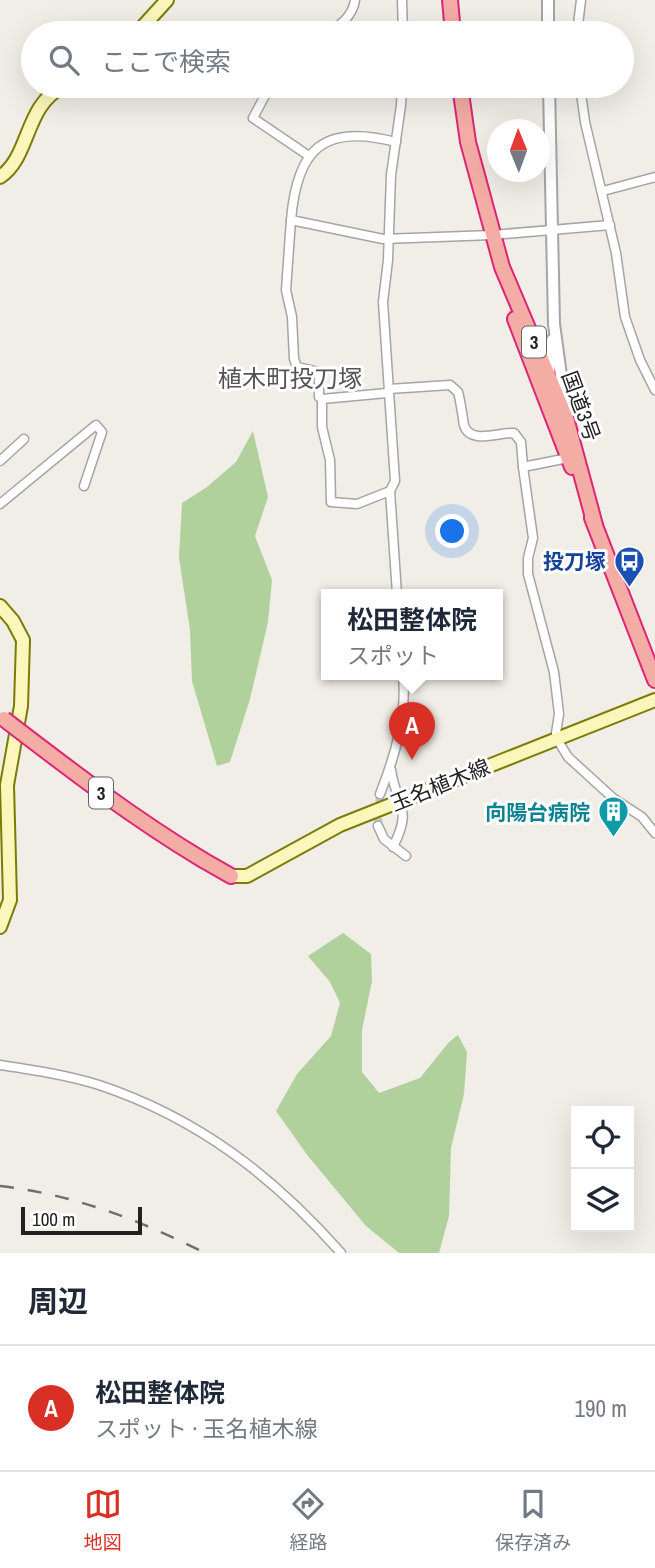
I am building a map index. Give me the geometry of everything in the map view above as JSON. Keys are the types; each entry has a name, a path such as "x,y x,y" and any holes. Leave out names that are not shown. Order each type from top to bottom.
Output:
{"highway":[{"path":"450,0 452,21"},
{"name":"国道3号","path":"462,98 468,142 492,235 502,267 566,418 595,525"},
{"name":"国道3号","path":"502,267 504,287 524,347 655,680"},
{"name":"3","path":"2,718 146,825 230,876"}],"main road":[{"path":"148,21 167,0"},
{"path":"0,177 16,159 30,124 46,98"},
{"path":"0,606 13,621 23,640 21,706 7,785 10,900 0,927"},
{"name":"玉名植木線","path":"230,876 247,876 340,825 655,700"}],"street":[{"path":"345,21 354,8 355,0"},
{"path":"402,0 403,21"},
{"path":"548,0 548,21"},
{"path":"578,21 581,0"},
{"path":"264,98 253,118 309,156"},
{"path":"397,589 390,491 395,481 383,302 391,175 401,98"},
{"path":"549,98 554,324 566,418"},
{"path":"581,98 611,225 625,317 640,360 655,390"},
{"path":"390,491 357,504 329,500 330,467 322,427 319,372 297,367 294,359 292,317 286,290 296,180 304,161 330,140 346,137 396,142"},
{"path":"603,191 655,177"},
{"path":"291,220 383,239 492,235 611,225"},
{"path":"548,407 554,324"},
{"path":"322,399 387,393 389,389 450,385 460,398 465,428 470,434 479,436 514,433 521,442 533,538 528,558 528,574 554,672 559,709 555,733 557,739 568,757 613,798 642,817 655,833"},
{"path":"0,504 96,425 102,432 84,486"},
{"path":"0,461 24,439"},
{"path":"523,467 568,458"},
{"path":"380,794 391,767 405,699 403,680"},
{"path":"391,767 404,817 403,828 393,847"},
{"path":"378,826 384,839 406,856"},
{"path":"0,1065 99,1085 156,1108 204,1133 254,1168 293,1202 341,1253"}],"green space":[{"path":"253,431 268,497 255,536 272,580 268,622 250,699 230,762 217,766 192,681 190,630 179,558 182,503 207,487 236,462"},
{"path":"343,933 371,954 372,981 362,1030 362,1072 379,1093 420,1078 449,1042 458,1035 467,1052 464,1094 451,1148 449,1216 439,1253 399,1253 366,1226 308,1156 276,1111 297,1074 331,1036 340,1003 330,982 308,956"}],"tunnel":[{"path":"378,826 380,794"}],"railway":[{"path":"0,1186 53,1195 105,1210 205,1253"}],"place":[{"name":"投刀塚","path":"629,588"},
{"name":"松田整体院","path":"412,760"},
{"name":"向陽台病院","path":"613,839"}],"district":[{"name":"植木町投刀塚","path":"290,378"}]}
